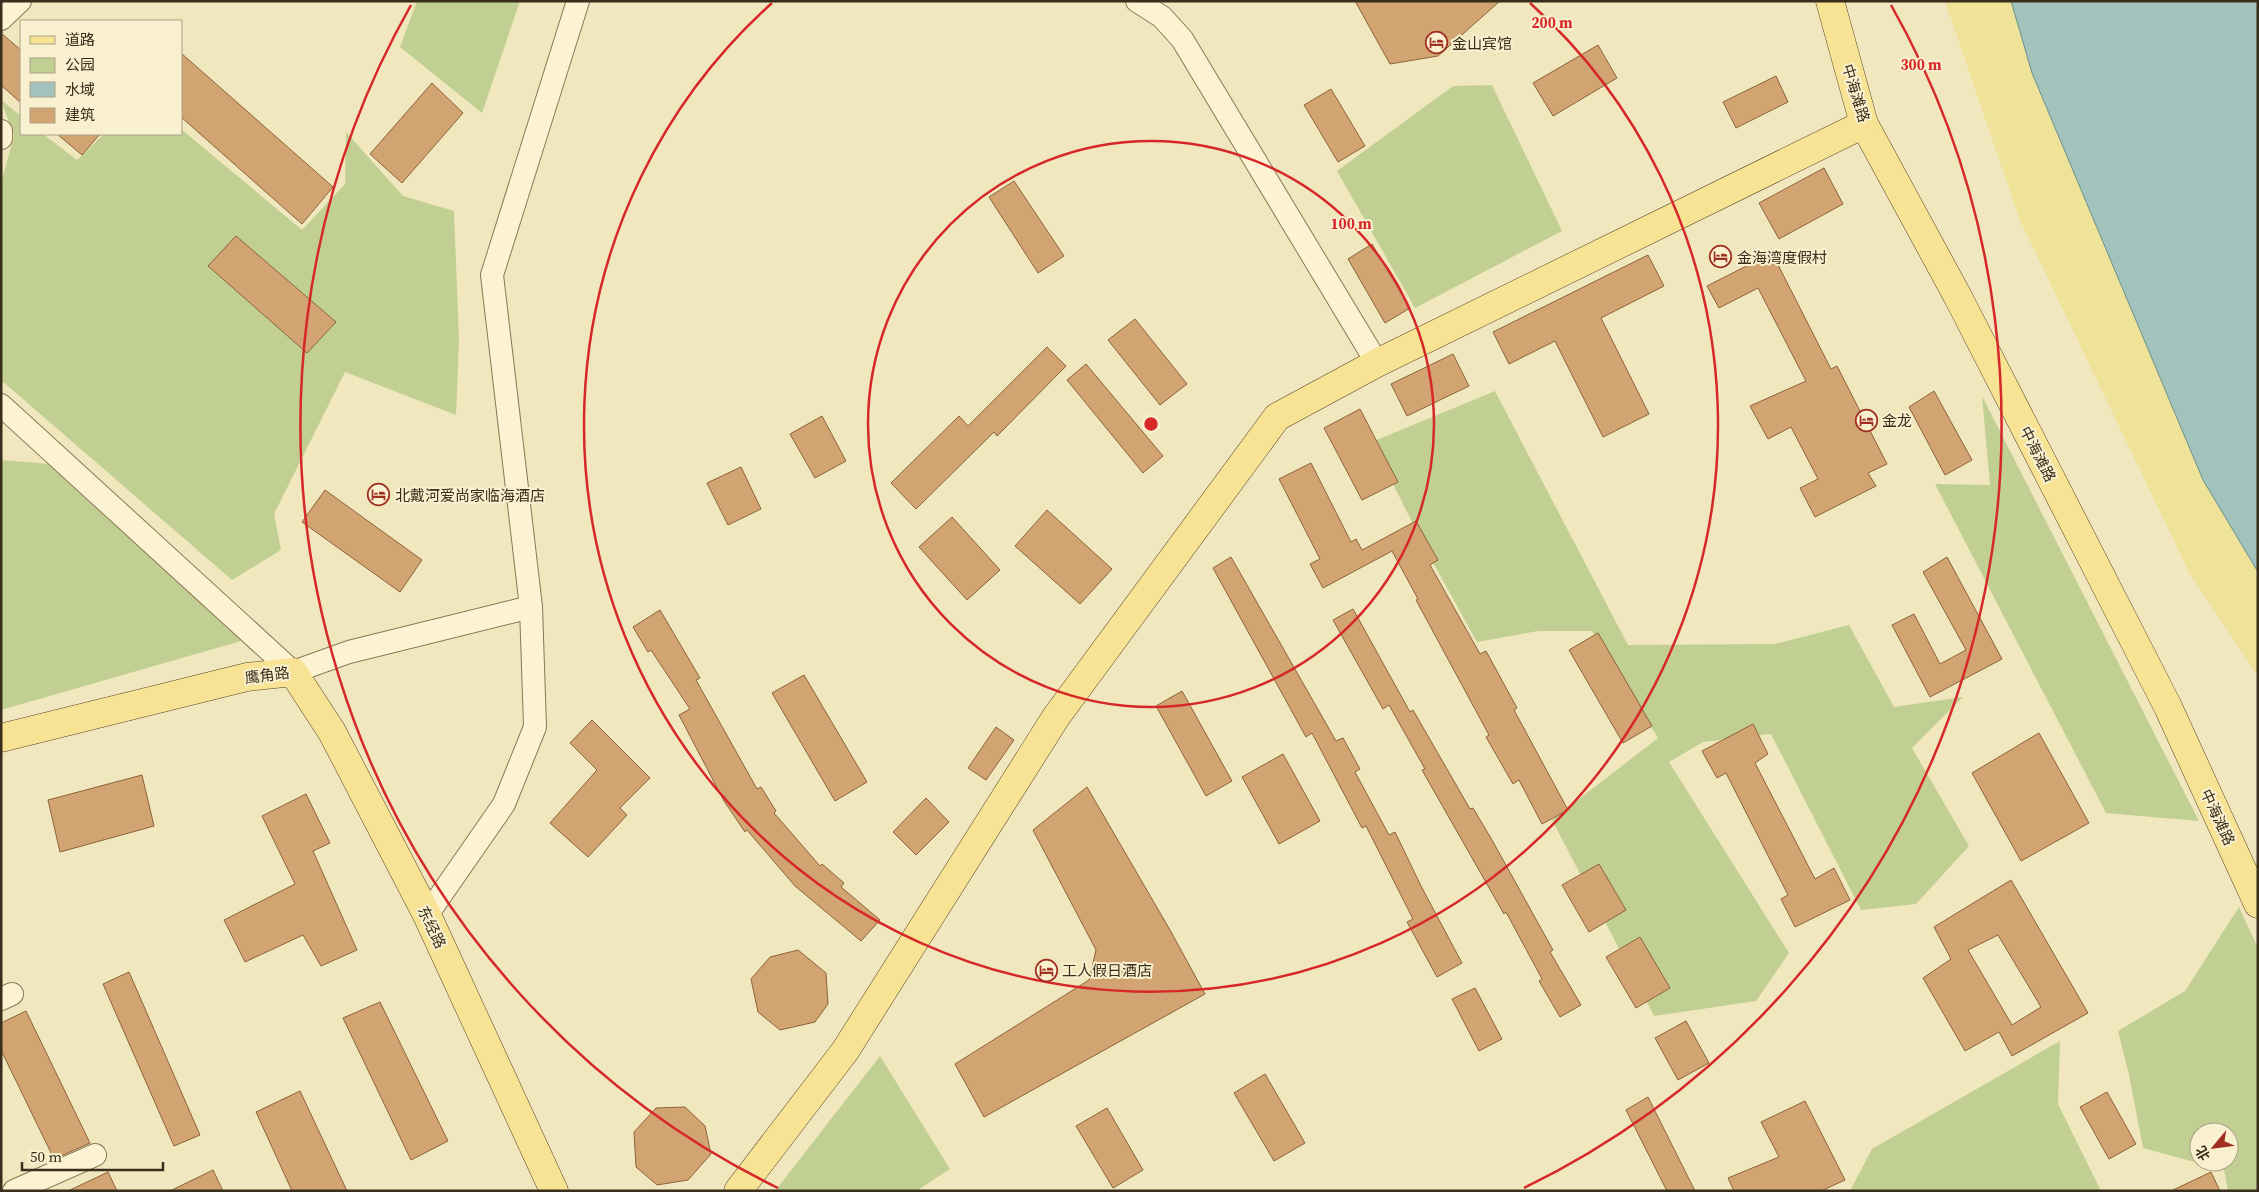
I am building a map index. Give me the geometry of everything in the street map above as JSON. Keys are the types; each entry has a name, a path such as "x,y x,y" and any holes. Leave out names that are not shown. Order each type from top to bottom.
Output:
{"main road":[{"name":"中海滩路","path":"1830,1 1864,124 1958,297 2168,707 2258,904"},
{"path":"738,1191 845,1051 1056,717 1277,417 1377,363 1864,124"},
{"name":"鹰角路","path":"1,738 247,677 293,672"},
{"name":"东经路","path":"293,672 332,732 427,915 554,1191"}],"street":[{"path":"1,19 20,1"},
{"path":"427,915 504,804 535,727 530,607 492,275 578,1"},
{"path":"1137,1 1162,17 1182,39 1377,363"},
{"path":"1,131 1,138"},
{"path":"1,405 293,672"},
{"name":"鹰角路","path":"293,672 348,652 530,607"},
{"path":"14,1191 95,1155"}],"green space":[{"path":"417,1 520,1 482,113 400,47"},
{"path":"1492,85 1562,231 1415,308 1337,171 1453,86"},
{"path":"1,100 20,115 20,135 44,135 77,160 103,135 182,135 182,130 302,230 345,184 346,132 403,196 454,211 459,340 456,415 345,372 274,514 281,550 232,580 1,380 1,183 14,136"},
{"path":"1495,391 1628,645 1775,644 1849,625 1894,707 1963,697 1912,748 1969,846 1916,904 1861,910 1771,734 1703,742 1669,762 1789,953 1756,1001 1654,1016 1552,820 1658,738 1592,631 1538,631 1477,642 1426,550 1372,442"},
{"path":"1982,396 2199,821 2106,813 1935,484 1990,485"},
{"path":"1,460 50,464 241,641 1,710"},
{"path":"2239,907 2258,948 2258,1191 2228,1191 2224,1172 2239,1172 2239,1122 2189,1122 2189,1160 2143,1148 2129,1075 2118,1031 2185,991"},
{"path":"2060,1041 2058,1104 2101,1191 1850,1191 1872,1149"},
{"path":"880,1056 950,1169 916,1191 775,1191"}],"sand":[{"path":"1945,1 2011,1 2032,73 2203,480 2258,572 2258,676 2190,574 2019,218"}],"water":[{"path":"2011,1 2258,1 2258,572 2203,480 2032,73"}],"building":[{"path":"1355,1 1500,1 1438,56 1390,64"},
{"path":"1,33 20,49 20,102 1,85"},
{"path":"1598,45 1617,78 1553,116 1533,83"},
{"path":"182,54 333,187 302,224 182,118"},
{"path":"1776,76 1788,102 1736,128 1723,102"},
{"path":"432,83 463,113 402,183 370,154"},
{"path":"1331,89 1365,146 1338,162 1304,105"},
{"path":"58,135 99,135 82,155"},
{"path":"1824,168 1843,204 1779,239 1759,203"},
{"path":"1014,181 1064,256 1038,273 989,197"},
{"path":"236,236 336,322 307,353 208,266"},
{"path":"1372,244 1410,308 1385,323 1348,259"},
{"path":"1772,253 1831,369 1837,366 1887,464 1868,473 1876,486 1815,517 1800,488 1818,479 1791,427 1768,439 1750,406 1806,381 1758,288 1719,308 1707,286"},
{"path":"1648,255 1664,286 1601,318 1649,414 1603,437 1555,341 1509,364 1493,332"},
{"path":"1135,319 1187,384 1160,405 1108,340"},
{"path":"1047,347 1066,366 997,436 994,432 916,509 891,483 959,416 968,426"},
{"path":"1453,354 1469,386 1407,416 1391,384"},
{"path":"1086,364 1163,456 1143,473 1067,380"},
{"path":"1934,391 1972,460 1945,475 1909,407"},
{"path":"1360,409 1398,482 1362,500 1324,428"},
{"path":"822,416 846,461 815,478 790,434"},
{"path":"1311,463 1351,542 1356,539 1362,550 1416,521 1438,560 1430,565 1480,654 1486,651 1517,708 1514,710 1568,810 1542,824 1519,780 1513,784 1486,737 1489,735 1416,600 1418,599 1392,551 1323,588 1310,564 1320,559 1279,479"},
{"path":"741,467 761,509 728,525 707,483"},
{"path":"325,490 422,560 400,592 302,522"},
{"path":"1047,510 1112,569 1080,604 1015,546"},
{"path":"952,517 1000,570 967,600 919,547"},
{"path":"1231,557 1336,741 1343,738 1360,769 1355,772 1389,835 1395,832 1462,963 1437,977 1407,922 1413,919 1366,826 1362,828 1312,733 1306,737 1213,568"},
{"path":"1947,557 2002,659 1930,697 1892,625 1914,614 1940,664 1966,650 1923,572"},
{"path":"1353,609 1410,712 1413,710 1470,809 1473,808 1492,840 1553,950 1550,952 1581,1005 1560,1017 1539,981 1542,979 1506,912 1504,914 1422,770 1425,769 1389,705 1383,709 1333,620"},
{"path":"660,610 700,678 696,680 757,789 761,787 776,811 774,813 820,866 822,864 844,883 841,887 880,920 861,941 795,886 747,830 745,832 724,801 679,715 690,709 651,650 648,652 633,627"},
{"path":"1598,633 1652,726 1623,743 1569,650"},
{"path":"804,675 867,782 835,801 772,693"},
{"path":"1182,691 1232,781 1206,796 1156,706"},
{"path":"592,720 650,778 620,808 627,815 588,857 550,823 597,770 570,743"},
{"path":"1753,724 1768,754 1755,763 1815,879 1834,868 1850,900 1795,927 1781,899 1788,895 1726,773 1717,778 1702,751"},
{"path":"996,727 1014,740 986,780 968,768"},
{"path":"2039,733 2089,823 2021,861 1972,773"},
{"path":"1283,754 1320,821 1279,844 1242,777"},
{"path":"142,775 154,826 60,852 48,800"},
{"path":"1087,787 1205,994 984,1117 955,1064 1089,980 1096,950 1033,830"},
{"path":"306,794 330,843 313,851 357,950 321,966 303,935 245,962 224,920 295,884 262,816"},
{"path":"926,798 949,822 916,855 893,832"},
{"path":"1599,864 1626,910 1589,932 1562,885"},
{"path":"2011,880 2088,1013 2012,1056 1999,1032 1965,1051 1923,978 1951,959 1934,927","holes":["1998,935 2041,1007 2012,1025 1968,950"]},
{"path":"1640,937 1670,988 1636,1008 1606,957"},
{"path":"798,950 826,973 828,1004 815,1022 780,1030 758,1012 751,979 770,957"},
{"path":"129,972 200,1135 174,1146 103,984"},
{"path":"1475,988 1502,1039 1479,1051 1452,999"},
{"path":"380,1002 448,1141 411,1160 343,1018"},
{"path":"26,1011 90,1143 54,1159 1,1050 1,1023"},
{"path":"1686,1021 1709,1063 1678,1080 1655,1038"},
{"path":"1265,1074 1305,1143 1274,1161 1234,1093"},
{"path":"300,1091 347,1191 292,1191 256,1112"},
{"path":"2107,1092 2136,1144 2109,1159 2080,1107"},
{"path":"1648,1097 1695,1191 1667,1191 1626,1110"},
{"path":"1805,1101 1845,1180 1821,1191 1734,1191 1728,1178 1779,1157 1761,1122"},
{"path":"685,1107 705,1126 711,1154 688,1180 657,1185 636,1167 634,1132 656,1108"},
{"path":"1107,1108 1143,1170 1113,1188 1076,1126"},
{"path":"213,1170 223,1191 170,1191"},
{"path":"108,1172 117,1191 68,1191"},
{"path":"2211,1172 2220,1191 2171,1191"}],"place":[{"name":"金山宾馆","path":"1436,43"},
{"name":"金海湾度假村","path":"1721,257"},
{"name":"金龙","path":"1866,420"},
{"name":"北戴河爱尚家临海酒店","path":"379,495"},
{"name":"工人假日酒店","path":"1046,970"}]}
